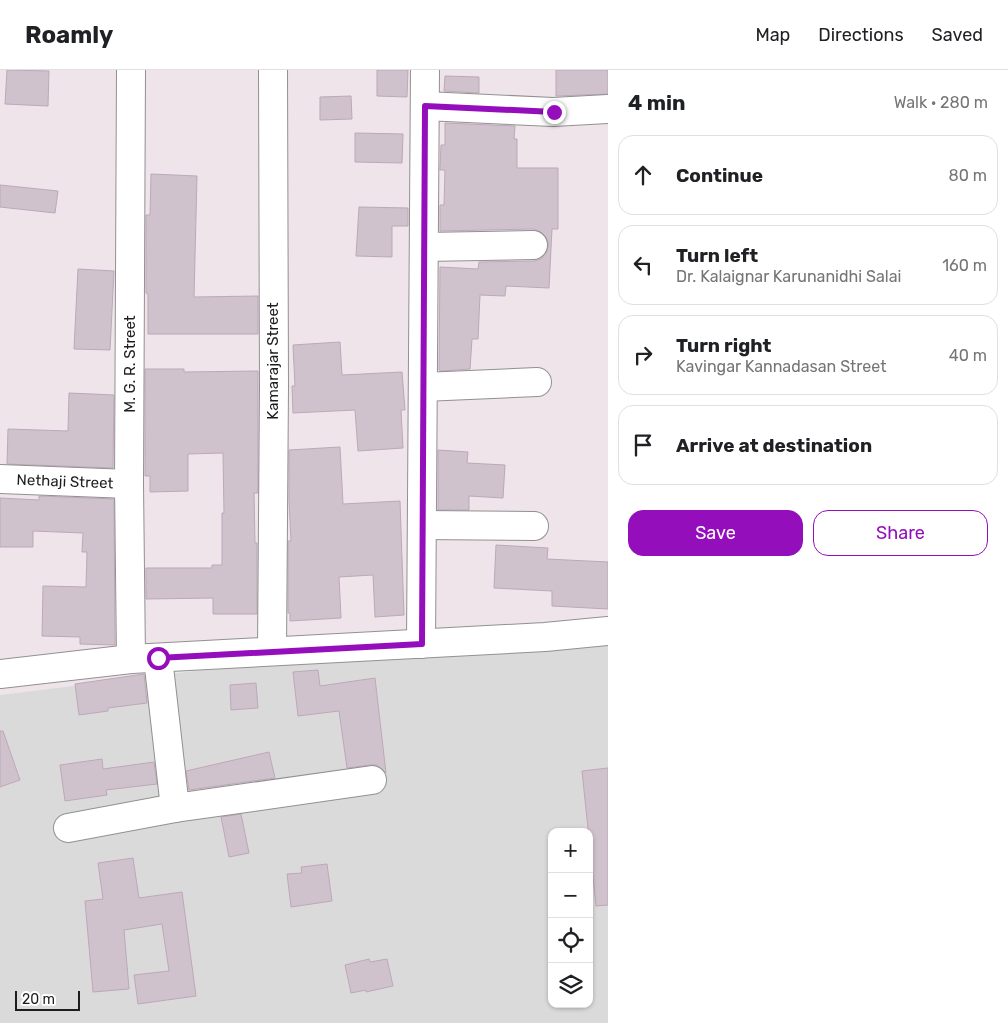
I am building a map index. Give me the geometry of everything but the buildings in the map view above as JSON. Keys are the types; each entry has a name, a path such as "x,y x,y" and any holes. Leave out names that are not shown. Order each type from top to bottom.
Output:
{"street":[{"name":"M. G. R. Street","path":"131,70 129,484 131,659"},
{"name":"Kamarajar Street","path":"272,652 274,386 273,70"},
{"path":"422,644 425,70"},
{"path":"425,106 554,112 608,109"},
{"path":"424,247 534,245"},
{"path":"423,387 537,382"},
{"name":"Nethaji Street","path":"0,479 129,484"},
{"path":"422,525 534,526"},
{"path":"0,674 131,659 545,637 608,631"},
{"path":"158,658 175,808"},
{"path":"68,828 175,808 372,780"}],"shaded area":[{"path":"608,620 608,1023 0,1023 0,695"}],"route":[{"path":"158,658 422,644 425,106 554,112"}]}
